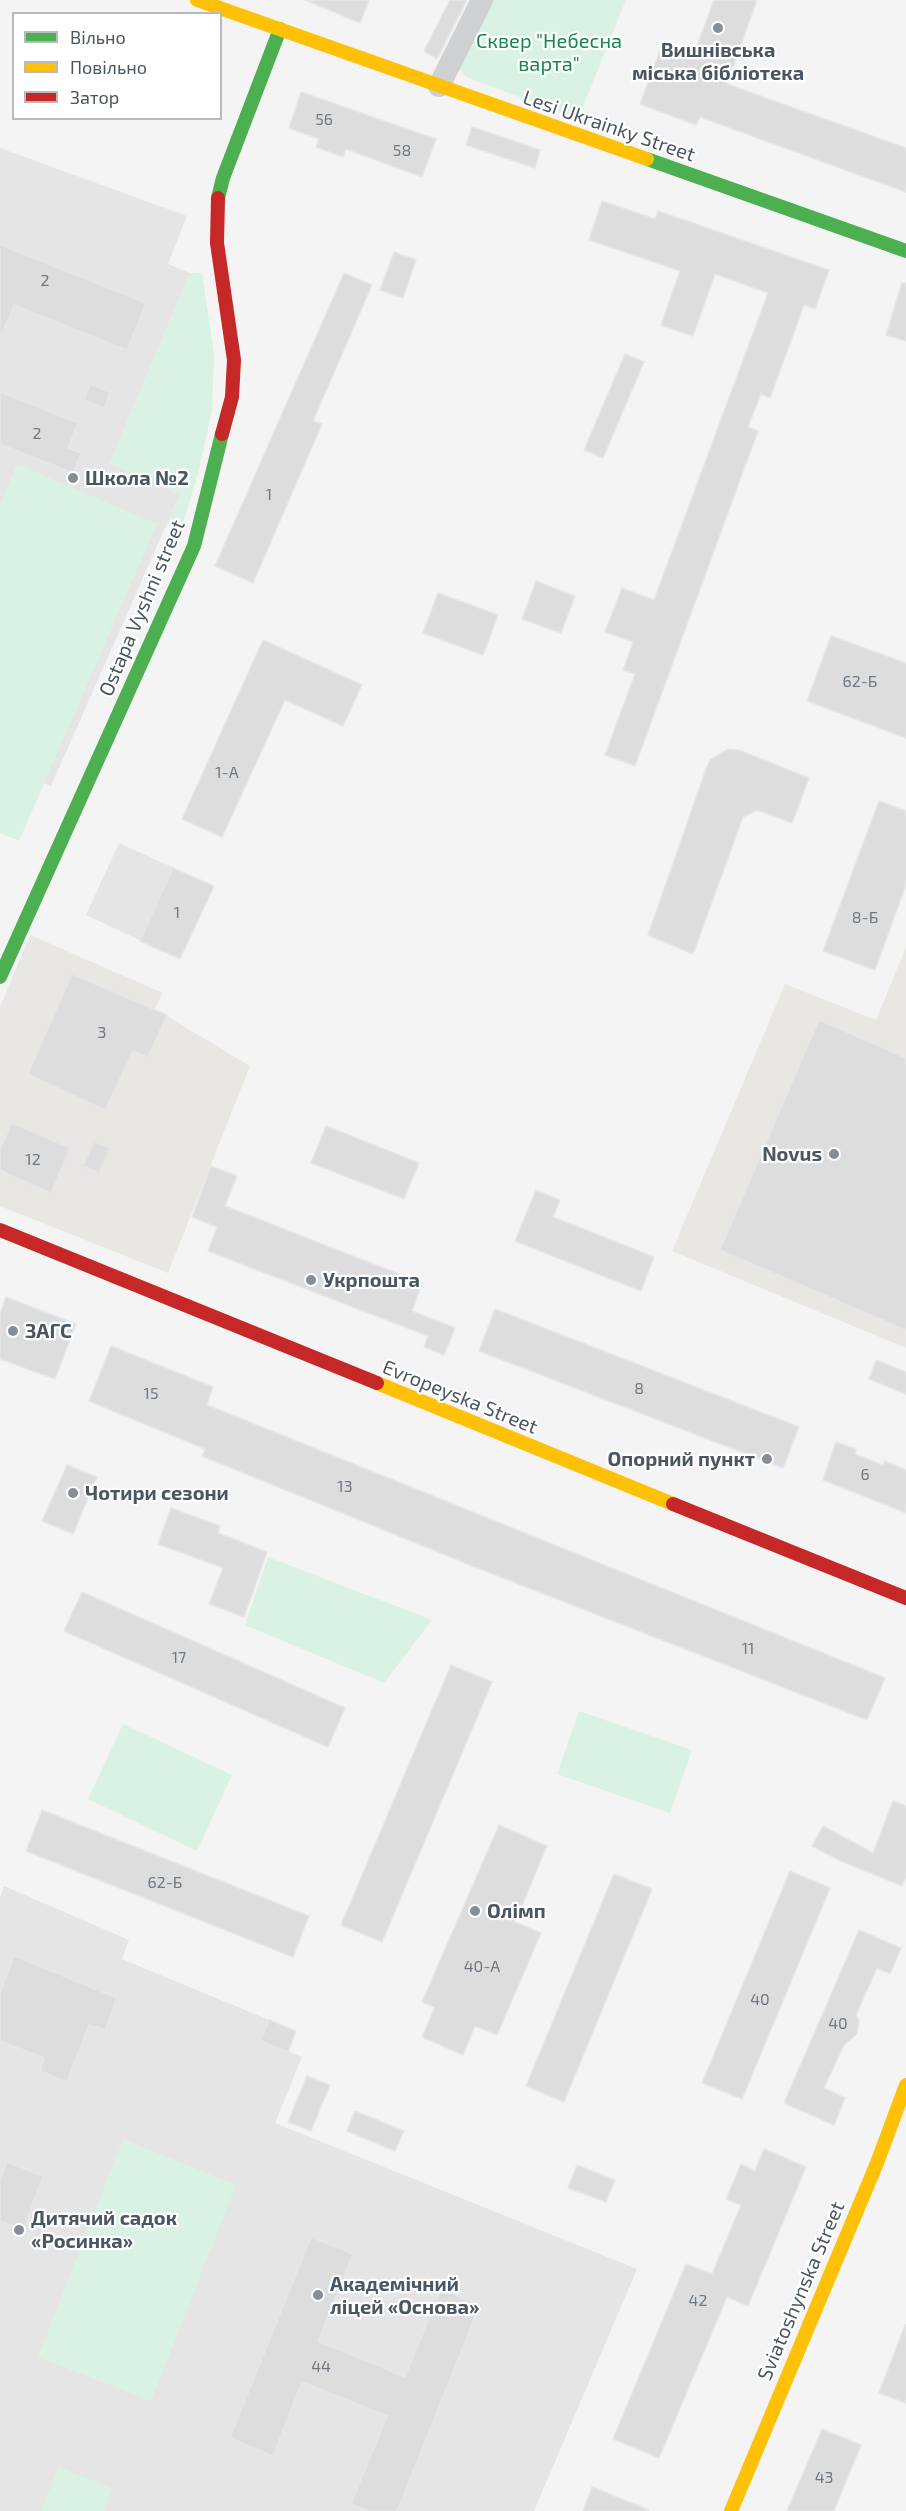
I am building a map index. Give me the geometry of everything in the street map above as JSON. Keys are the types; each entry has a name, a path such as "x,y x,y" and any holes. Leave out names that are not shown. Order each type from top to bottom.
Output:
{"street":[{"name":"Lesi Ukrainky Street","path":"197,0 226,5 280,29 906,251"},
{"path":"439,86 482,0"},
{"name":"Ostapa Vyshni street","path":"0,977 194,546 232,397 234,360 217,243 216,207 223,178 280,29"},
{"name":"Evropeyska Street","path":"0,1230 906,1598"},
{"name":"Sviatoshynska Street","path":"731,2511 877,2163 906,2085"}],"shaded area":[{"name":"Школа №2","path":"0,148 187,216 168,264 190,273 110,463 180,494 51,786 0,765"},
{"path":"119,843 214,886 180,959 86,915"},
{"path":"30,935 163,993 155,1009 250,1066 168,1273 0,1206 0,1007"},
{"name":"Novus","path":"906,947 906,1348 672,1251 785,984 876,1020"},
{"name":"Академічний ліцей «Основа»","path":"4,1886 129,1940 122,1959 269,2020 261,2041 302,2057 275,2123 637,2269 534,2511 0,2511 0,1897"}],"green space":[{"name":"Сквер \"Небесна варта\"","path":"490,0 626,0 578,119 466,77 461,72 459,66"},
{"path":"190,273 202,273 214,354 212,411 198,474 181,529 167,524 180,494 110,463"},
{"path":"17,464 157,524 19,841 0,833 0,505"},
{"path":"268,1557 432,1620 384,1683 245,1625"},
{"path":"579,1711 692,1750 670,1813 557,1774"},
{"path":"123,1724 232,1775 197,1851 88,1799"},
{"path":"123,2139 236,2185 151,2401 38,2357"},
{"path":"58,2467 112,2488 104,2511 41,2511"}],"building":[{"path":"305,0 369,0 360,23"},
{"path":"450,0 467,0 437,59 424,51"},
{"path":"714,0 757,0 727,84 906,148 906,192 700,117 696,125 640,104 662,45 693,56"},
{"path":"301,92 436,139 422,177 346,149 343,157 316,147 319,139 289,128"},
{"path":"472,127 540,150 535,168 466,145"},
{"path":"602,201 655,219 658,211 829,270 815,309 804,305 770,398 761,394 748,427 758,431 635,766 605,755 635,674 623,670 633,642 605,632 622,588 654,600 768,293 715,274 693,336 661,325 680,271 589,240"},
{"path":"0,245 146,303 127,350 14,305 0,338"},
{"path":"394,252 416,260 403,298 380,290"},
{"path":"344,273 372,285 313,421 322,424 253,583 215,566"},
{"path":"902,283 906,283 906,341 886,335"},
{"path":"625,354 644,362 603,458 584,450"},
{"path":"90,384 110,392 104,408 84,400"},
{"path":"0,392 78,423 68,448 81,453 73,473 0,444"},
{"path":"536,581 575,596 561,633 522,619"},
{"path":"438,593 498,615 483,655 423,633"},
{"path":"831,636 906,663 906,738 807,701"},
{"path":"263,640 362,685 343,726 285,700 222,837 182,819"},
{"path":"728,749 739,750 809,778 792,823 757,810 743,817 693,954 648,935 706,769 710,760"},
{"path":"879,801 906,811 906,885 875,970 823,951"},
{"path":"173,868 214,886 180,959 140,941"},
{"path":"72,974 167,1015 148,1057 133,1051 105,1110 28,1074"},
{"name":"Novus","path":"819,1020 906,1058 906,1330 720,1250"},
{"path":"12,1123 70,1148 51,1193 0,1170 0,1150"},
{"path":"326,1126 419,1163 404,1199 311,1163"},
{"path":"94,1142 110,1148 99,1173 83,1166"},
{"path":"211,1166 237,1176 225,1206 422,1283 412,1311 455,1328 444,1355 424,1347 428,1336 208,1251 217,1227 192,1217"},
{"path":"536,1190 560,1200 553,1217 654,1257 641,1291 515,1241"},
{"path":"6,1297 76,1324 55,1379 0,1359 0,1314"},
{"path":"495,1309 799,1427 783,1468 479,1351"},
{"path":"111,1346 213,1387 207,1405 885,1678 867,1720 475,1567 202,1456 205,1449 89,1401"},
{"path":"876,1360 906,1372 906,1394 869,1379"},
{"path":"836,1442 856,1449 855,1454 883,1465 885,1461 906,1470 906,1513 823,1480"},
{"name":"Чотири сезони","path":"67,1465 97,1477 73,1534 42,1521"},
{"path":"171,1508 220,1526 218,1533 267,1552 244,1617 209,1604 223,1568 158,1544"},
{"path":"82,1592 345,1708 328,1747 64,1631"},
{"path":"451,1665 492,1682 382,1942 341,1925"},
{"path":"893,1801 906,1806 906,1877 902,1886 841,1861 812,1846 823,1826 873,1853"},
{"path":"42,1810 309,1916 293,1957 26,1851"},
{"path":"499,1825 547,1846 515,1922 541,1933 497,2035 475,2026 463,2055 422,2037 435,2007 422,2002"},
{"path":"790,1871 830,1888 742,2099 702,2083"},
{"path":"614,1874 652,1889 564,2102 526,2086"},
{"path":"859,1930 901,1948 890,1974 877,1968 856,2015 859,2021 857,2034 844,2045 824,2088 845,2098 834,2125 784,2103"},
{"path":"14,1956 117,1998 105,2030 89,2024 67,2082 40,2071 44,2058 0,2041 0,1994"},
{"path":"269,2020 296,2031 288,2052 261,2041"},
{"path":"307,2076 330,2085 311,2131 288,2122"},
{"path":"355,2111 404,2131 395,2151 347,2131"},
{"path":"764,2149 806,2167 748,2306 727,2297 659,2458 613,2439 686,2264 712,2274 741,2205 726,2199 741,2164 755,2171"},
{"path":"7,2162 43,2176 23,2230 0,2221 0,2180"},
{"path":"577,2165 615,2180 606,2202 568,2188"},
{"path":"311,2237 353,2254 318,2341 405,2377 441,2289 480,2305 397,2511 368,2511 351,2504 387,2416 302,2382 273,2456 230,2438"},
{"path":"906,2325 906,2403 879,2393"},
{"path":"822,2429 861,2445 834,2511 787,2511"},
{"path":"592,2487 649,2510 649,2511 583,2511"}],"traffic: fast":[{"path":"218,198 223,178 280,29"},
{"path":"647,159 906,251"},
{"path":"0,977 194,546 222,434"}],"traffic: slow":[{"path":"197,0 647,159"},
{"path":"377,1383 673,1504"},
{"path":"731,2511 877,2163 906,2085"}],"traffic: jam":[{"path":"218,198 217,243 234,360 232,397 222,434"},
{"path":"0,1230 377,1383"},
{"path":"673,1504 906,1598"}],"place":[{"name":"Вишнівська міська бібліотека","path":"718,28"},
{"name":"Школа №2","path":"73,478"},
{"name":"Novus","path":"834,1154"},
{"name":"Укрпошта","path":"311,1280"},
{"name":"ЗАГС","path":"13,1331"},
{"name":"Опорний пункт","path":"767,1459"},
{"name":"Чотири сезони","path":"73,1493"},
{"name":"Олімп","path":"475,1911"},
{"name":"Дитячий садок «Росинка»","path":"19,2230"},
{"name":"Академічний ліцей «Основа»","path":"318,2295"}]}
